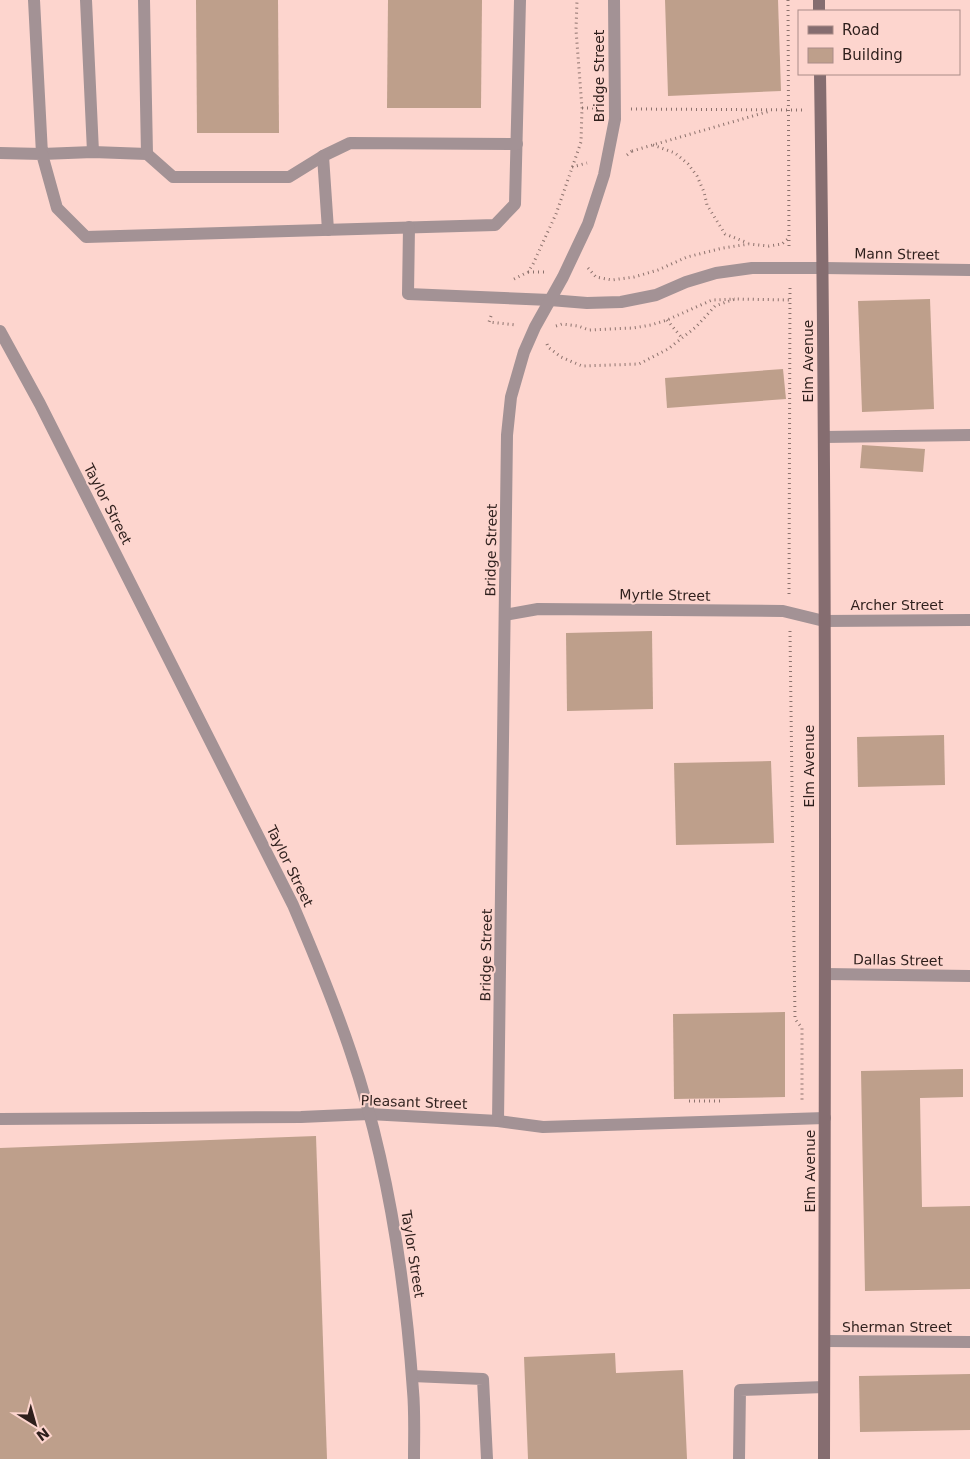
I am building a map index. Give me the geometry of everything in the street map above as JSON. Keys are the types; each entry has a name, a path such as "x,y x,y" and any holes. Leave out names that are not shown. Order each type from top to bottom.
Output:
{"main road":[{"name":"Elm Avenue","path":"820,75 824,437 824,1459"}],"street":[{"path":"34,0 42,154 57,208 86,237 495,225 515,204 520,0"},
{"path":"86,0 93,152"},
{"path":"144,0 147,154"},
{"name":"Bridge Street","path":"498,1121 507,435 511,397 524,352 588,224 604,176 614,126 614,0"},
{"path":"0,153 93,152 147,154 173,177 289,177 323,156 350,143 516,144"},
{"path":"323,156 328,230"},
{"name":"Mann Street","path":"408,227 408,294 550,300 587,304 621,302 656,296 686,282 716,273 752,268 970,270"},
{"name":"Taylor Street","path":"0,331 49,422 293,905 329,989 352,1054 370,1114 392,1210 406,1301 414,1392 414,1459"},
{"path":"824,437 970,435"},
{"name":"Myrtle Street","path":"505,615 538,609 783,611 824,621"},
{"name":"Archer Street","path":"824,621 970,620"},
{"name":"Dallas Street","path":"825,974 970,976"},
{"name":"Pleasant Street","path":"0,1119 301,1117 370,1114 498,1121 543,1127 825,1118"},
{"name":"Sherman Street","path":"825,1341 970,1342"},
{"path":"412,1376 483,1379 487,1459"},
{"path":"739,1459 740,1390 824,1387"}],"path":[{"path":"489,322 508,279 515,280 528,272 533,264 556,214 581,142 582,108 576,30 577,0"},
{"path":"582,108 821,110"},
{"path":"572,167 775,110"},
{"path":"653,145 675,153 688,164 697,176 707,205 725,234 749,244"},
{"path":"625,157 632,150"},
{"path":"586,264 588,270 596,277 612,280 634,278 687,257 749,244 769,246 782,244 789,237"},
{"path":"545,337 548,348 561,357 582,366 639,364 668,349 696,326 715,306 735,299"},
{"path":"551,328 562,324 578,326 589,330 610,330 651,325 712,300 790,300"},
{"path":"667,320 682,338"}],"building":[{"path":"196,0 278,0 279,133 197,133"},
{"path":"388,0 482,0 481,108 387,108"},
{"path":"665,0 778,0 781,91 668,96"},
{"path":"930,299 934,409 862,412 858,301"},
{"path":"783,369 786,399 667,408 665,378"},
{"path":"862,445 925,449 923,472 860,468"},
{"path":"652,631 653,709 567,711 566,633"},
{"path":"944,735 945,785 858,787 857,737"},
{"path":"771,761 774,843 676,845 674,763"},
{"path":"785,1012 785,1097 674,1099 673,1014"},
{"path":"963,1069 963,1097 920,1098 922,1207 970,1206 970,1289 865,1291 861,1071"},
{"path":"316,1136 327,1459 0,1459 0,1148"},
{"path":"615,1353 616,1373 683,1370 687,1459 528,1459 524,1357"},
{"path":"970,1374 970,1430 860,1432 859,1376"}]}
